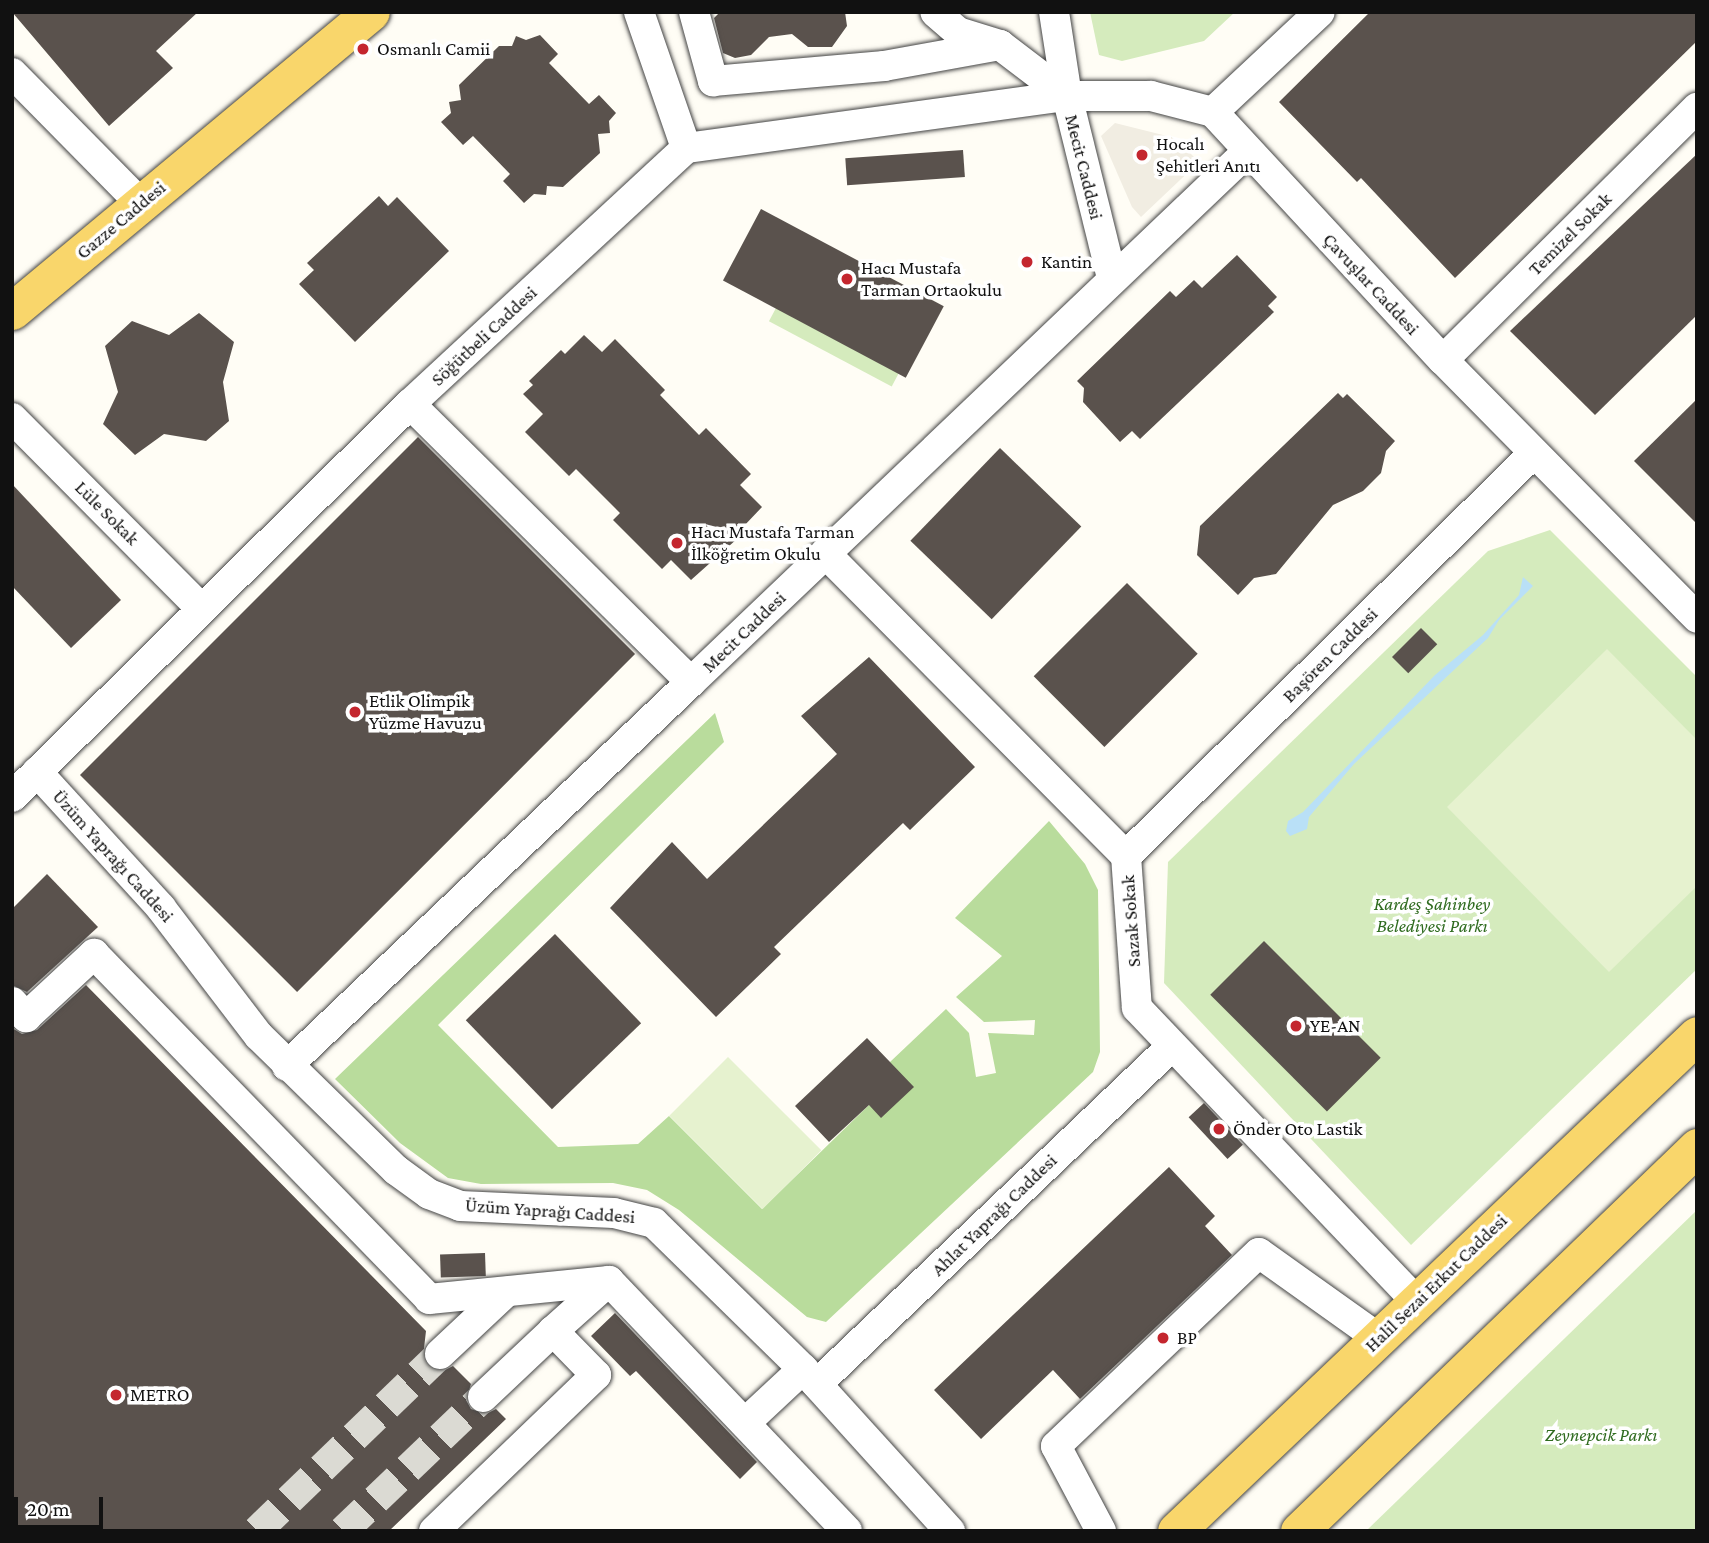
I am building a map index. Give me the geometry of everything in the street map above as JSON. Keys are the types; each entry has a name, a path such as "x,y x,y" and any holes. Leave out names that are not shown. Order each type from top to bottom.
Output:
{"main road":[{"name":"Gazze Caddesi","path":"230,129 333,12"},
{"name":"Gazze Caddesi","path":"230,129 353,12"},
{"name":"Gazze Caddesi","path":"12,311 371,12"},
{"name":"Halil Sezai Erkut Caddesi","path":"1176,1531 1697,1035"},
{"path":"1299,1531 1697,1147"}],"street":[{"path":"639,12 686,148 1067,96 1151,96 1213,112 1320,12"},
{"path":"694,12 713,81 884,66 1000,44"},
{"path":"935,12 958,32 1000,44 1067,96"},
{"path":"1054,12 1067,96"},
{"path":"12,73 141,204"},
{"name":"Mecit Caddesi","path":"1067,96 1112,278"},
{"name":"Temizel Sokak","path":"1443,360 1697,108"},
{"name":"Çavuşlar Caddesi","path":"1213,112 1247,152 1443,360 1697,618"},
{"name":"Söğütbeli Caddesi","path":"12,797 410,404 686,148"},
{"name":"Mecit Caddesi","path":"410,404 691,682 1247,152"},
{"name":"Lüle Sokak","path":"12,418 201,608"},
{"name":"Başören Caddesi","path":"1126,856 1534,453"},
{"name":"Sazak Sokak","path":"825,553 1126,856 1136,1008 1416,1301"},
{"path":"287,1066 691,682"},
{"name":"Üzüm Yaprağı Caddesi","path":"37,772 160,908 287,1066 396,1170 442,1200 481,1208 614,1213 654,1223 810,1376 950,1531"},
{"path":"12,1002 26,1017 94,954 429,1299 609,1282"},
{"name":"Ahlat Yaprağı Caddesi","path":"745,1423 810,1376 1172,1046"},
{"path":"1101,1531 1056,1446 1259,1253 1378,1338"},
{"path":"484,1397 609,1282"},
{"path":"609,1282 847,1531"},
{"path":"440,1354 506,1292"},
{"path":"434,1531 596,1375 553,1331"}],"green space":[{"path":"1090,12 1235,12 1204,41 1122,61 1099,55"},
{"path":"776,308 899,373 892,387 769,321"},
{"name":"Kardeş Şahinbey Belediyesi Parkı","path":"1550,530 1697,677 1697,969 1411,1245 1164,983 1168,862 1488,551"},
{"path":"1607,649 1697,740 1697,886 1609,972 1447,807"},
{"path":"715,713 724,742 438,1025 558,1147 638,1144 669,1116 762,1209 869,1105 890,1062 946,1009 969,1033 976,1077 996,1073 988,1033 1034,1035 1035,1020 984,1022 956,997 1002,956 955,918 1049,821 1085,864 1098,890 1100,1052 1093,1072 826,1322 807,1317 679,1210 647,1190 613,1183 481,1184 448,1178 400,1143 335,1079"},
{"path":"728,1057 821,1150 763,1209 669,1116"},
{"name":"Zeynepcik Parkı","path":"1697,1210 1697,1531 1366,1531"}],"shaded area":[{"path":"1115,123 1175,138 1199,162 1141,217 1132,207 1101,136"}],"water":[{"path":"1523,577 1533,586 1499,620 1488,638 1354,764 1309,817 1307,829 1290,836 1286,831 1288,821 1303,812 1435,675 1483,635 1519,595"}],"building":[{"path":"12,12 198,12 156,51 173,68 109,126"},
{"path":"720,12 845,12 847,26 832,47 808,47 792,34 769,37 751,55 735,58 723,53 714,18"},
{"path":"1370,12 1697,12 1697,41 1455,278 1361,178 1357,182 1279,102"},
{"path":"540,35 558,54 549,63 589,104 599,95 616,113 609,121 610,133 598,134 600,153 563,187 547,186 546,195 534,194 524,203 503,181 510,174 473,136 463,145 441,122 451,113 449,102 461,100 459,85 499,46 512,46 516,36 526,40"},
{"path":"963,150 965,177 847,185 845,158"},
{"path":"1697,154 1697,315 1595,415 1510,331"},
{"path":"379,196 388,206 397,197 449,251 355,342 299,284 314,270 307,263"},
{"path":"761,209 944,306 906,378 723,281"},
{"path":"1237,255 1277,297 1268,306 1274,312 1140,439 1132,431 1120,442 1083,402 1084,388 1077,381 1170,291 1176,297 1194,280 1202,288"},
{"path":"199,313 234,342 223,382 229,421 206,441 164,434 135,455 103,424 118,392 105,346 132,321 169,335"},
{"path":"584,335 602,352 615,339 665,390 660,395 699,435 706,428 751,474 740,485 762,507 743,527 747,530 691,580 671,560 662,569 613,520 620,513 576,469 569,476 525,432 543,414 523,394 533,385 529,381 561,350 565,354"},
{"path":"1338,393 1343,398 1347,394 1395,441 1386,451 1381,473 1363,491 1333,505 1276,574 1254,578 1238,595 1197,555 1200,526"},
{"path":"1697,399 1697,524 1634,461"},
{"name":"Etlik Olimpik Yüzme Havuzu","path":"418,437 635,654 297,992 80,775"},
{"path":"1000,448 1081,526 992,619 910,541"},
{"path":"12,484 121,600 71,648 12,586"},
{"path":"1127,583 1198,654 1104,747 1034,676"},
{"path":"1421,628 1437,644 1408,673 1392,657"},
{"path":"869,657 975,767 910,830 903,823 774,947 781,954 716,1017 610,908 672,842 707,879 837,754 801,716"},
{"path":"47,874 98,927 27,992 12,985 12,909"},
{"path":"555,934 641,1023 552,1109 466,1020"},
{"name":"YE-AN","path":"1264,941 1381,1058 1327,1111 1210,995"},
{"name":"METRO","path":"86,985 426,1331 423,1357 428,1366 443,1371 453,1366 471,1384 466,1400 471,1409 486,1414 496,1409 506,1419 389,1531 12,1531 12,1028 22,1034 37,1030"},
{"path":"867,1038 914,1087 881,1118 869,1105 829,1142 795,1106"},
{"path":"1204,1103 1243,1145 1228,1159 1189,1117"},
{"path":"1169,1167 1215,1216 1205,1226 1232,1255 1080,1399 1053,1370 981,1439 934,1390"},
{"path":"485,1253 486,1276 441,1278 440,1255"},
{"path":"615,1313 757,1462 740,1479 636,1371 630,1376 591,1336"}],"tunnel":[{"path":"257,1531 440,1354"},
{"path":"343,1531 483,1397"}],"place":[{"name":"Osmanlı Camii","path":"363,49"},
{"name":"Hocalı Şehitleri Anıtı","path":"1142,155"},
{"name":"Kantin","path":"1027,262"},
{"name":"Hacı Mustafa Tarman Ortaokulu","path":"847,279"},
{"name":"Hacı Mustafa Tarman İlköğretim Okulu","path":"677,543"},
{"name":"Etlik Olimpik Yüzme Havuzu","path":"355,712"},
{"name":"YE-AN","path":"1296,1026"},
{"name":"Önder Oto Lastik","path":"1219,1129"},
{"name":"BP","path":"1163,1338"},
{"name":"METRO","path":"116,1395"}]}
